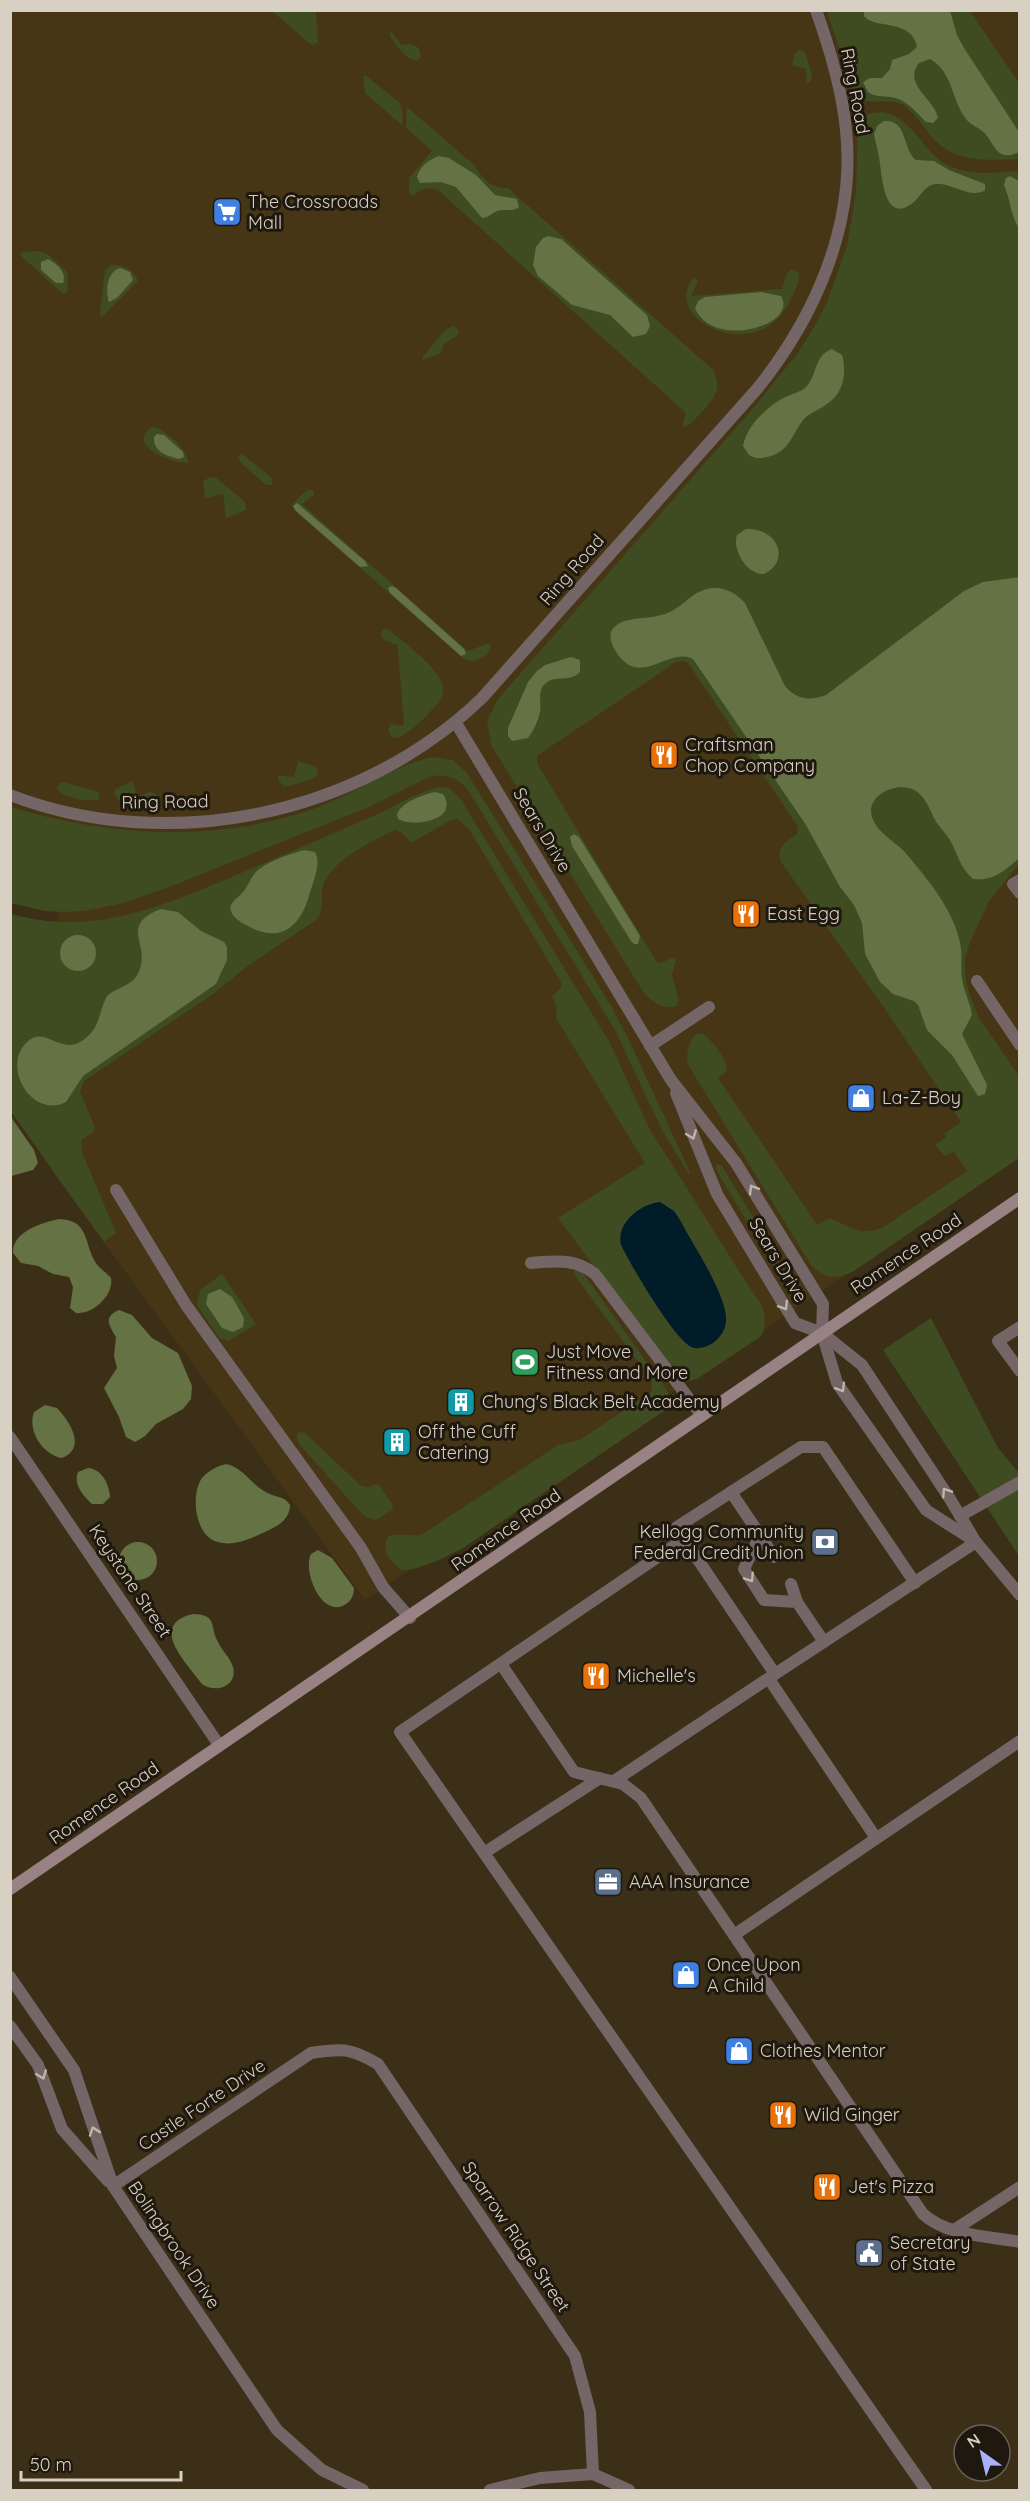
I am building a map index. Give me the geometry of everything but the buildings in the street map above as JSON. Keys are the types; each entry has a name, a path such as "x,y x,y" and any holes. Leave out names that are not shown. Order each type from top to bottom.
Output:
{"street":[{"name":"Ring Road","path":"10,795 77,815 122,822 170,823 239,817 295,805 331,793 416,750 456,723 501,678 757,388 784,354 807,315 837,238 847,165 846,130 837,78 816,10"},
{"name":"Sears Drive","path":"456,723 671,1080 736,1163 823,1304 822,1333 795,1323 733,1221 707,1173 671,1080"},
{"path":"1020,880 1013,884 1020,893"},
{"path":"977,981 1020,1045"},
{"path":"650,1046 709,1007"},
{"path":"116,1190 186,1305 361,1548 383,1587 410,1618"},
{"name":"Romence Road","path":"10,1889 219,1745 410,1618 1020,1198"},
{"path":"531,1263 574,1262 596,1274 702,1416"},
{"path":"1020,1327 998,1341 1020,1371"},
{"path":"822,1333 862,1365 976,1542 1020,1595"},
{"path":"822,1333 837,1383 926,1510 976,1542"},
{"name":"Keystone Street","path":"10,1437 219,1745"},
{"path":"876,1838 676,1527 801,1447 823,1447 915,1583"},
{"path":"960,1516 1020,1482"},
{"path":"731,1492 774,1557"},
{"path":"760,1535 744,1569 764,1600 797,1602"},
{"path":"684,1539 400,1732 926,2490"},
{"path":"614,1782 976,1542"},
{"path":"791,1584 797,1602 824,1642"},
{"path":"501,1664 574,1772 622,1784 641,1798 923,2214 932,2222 954,2230 1020,2242"},
{"path":"734,1935 1020,1741"},
{"path":"484,1853 600,1778"},
{"name":"Bolingbrook Drive","path":"10,1977 74,2070 113,2186 277,2430 322,2470 363,2490"},
{"path":"10,2026 38,2065 62,2129 113,2186"},
{"name":"Sparrow Ridge Street","path":"311,2053 331,2050 357,2051 378,2064 575,2356 590,2412 593,2474"},
{"name":"Castle Forte Drive","path":"113,2186 311,2053"},
{"path":"954,2230 1020,2187"},
{"path":"490,2490 540,2478 593,2474 629,2490"}],"shaded area":[{"path":"11,11 1019,11 1019,1157 365,1600 52,1171 60,845 11,828"}],"green space":[{"path":"864,10 950,11 957,35 964,48 1019,132 1019,152 1007,155 999,153 985,133 968,121 961,111 948,78 938,64 930,59 919,63 914,78 936,111 938,118 933,123 926,122 901,100 876,96 868,92 863,82 870,78 882,78 890,69 892,60 909,54 917,47 914,38 908,32 869,20 864,16"},
{"path":"272,11 316,11 318,42 313,45 309,43"},
{"path":"827,11 970,11 1019,83 1019,159 984,160 951,152 932,137 904,105 856,98"},
{"path":"390,31 402,45 411,44 419,48 421,58 416,61 405,55 390,36"},
{"path":"799,50 805,52 812,74 811,81 807,84 806,69 792,65 794,55"},
{"path":"365,75 400,103 403,126 365,93 363,77"},
{"path":"407,107 474,165 488,182 496,187 508,188 712,369 716,375 716,392 710,403 692,422 682,427 686,414 684,411 438,190 425,189 413,196 409,193 409,178 432,151 406,128"},
{"path":"882,112 903,121 934,155 943,163 954,168 978,173 1019,171 1019,864 989,901 970,942 965,958 965,974 969,993 979,1018 1019,1076 1019,1158 854,1271 842,1276 831,1277 811,1265 690,1068 687,1059 688,1050 696,1034 703,1034 707,1037 722,1056 727,1071 718,1078 817,1225 830,1218 861,1231 884,1227 967,1171 954,1152 945,1156 935,1145 946,1137 944,1134 961,1122 781,862 779,852 786,842 797,834 798,827 688,663 684,661 676,662 537,756 537,763 656,961 661,963 672,958 676,959 672,975 679,1000 676,1006 661,1006 652,1001 642,990 491,745 487,721 498,699 755,406 798,353 827,302 847,246 856,192 858,120 866,114"},
{"path":"884,121 897,125 916,160 934,161 949,170 985,184 985,190 975,193 935,184 928,187 915,201 904,208 896,208 890,204 883,185 874,134 877,126"},
{"path":"439,156 449,158 476,175 495,195 517,199 519,207 513,210 497,211 482,218 456,187 441,182 420,183 417,177 422,167"},
{"path":"1010,176 1019,181 1019,228 1004,185 1006,178"},
{"path":"548,236 561,239 647,315 650,326 646,334 633,337 610,315 572,305 538,276 533,265 536,247 543,238"},
{"path":"38,251 49,255 68,273 67,293 62,293 20,255 22,252"},
{"path":"48,259 58,266 64,275 63,283 56,283 41,270 41,262"},
{"path":"111,265 127,268 134,273 138,281 102,317 100,314 105,270"},
{"path":"120,268 130,272 133,280 117,298 109,302 108,282 112,273"},
{"path":"792,269 799,273 799,277 789,303 773,322 754,332 734,334 715,330 699,320 689,307 686,293 694,278 698,281 691,296 782,289 787,273"},
{"path":"761,292 781,296 783,307 778,316 766,324 751,329 734,331 718,328 704,321 695,308 698,301 705,297"},
{"path":"453,326 457,328 459,334 443,345 441,353 423,360 423,356 445,330"},
{"path":"832,349 842,355 843,362 843,382 837,394 827,404 804,419 781,451 762,458 749,455 743,446 754,424 778,401 806,387 822,356"},
{"path":"151,427 162,431 174,440 185,452 188,463 164,457 148,448 144,441"},
{"path":"157,434 164,435 183,452 184,457 179,459 161,452 154,442"},
{"path":"242,454 271,477 273,485 266,485 241,463 238,458"},
{"path":"215,477 245,502 246,510 226,518 223,494 205,497 203,482"},
{"path":"308,489 314,491 314,495 302,504 468,651 489,643 491,647 487,655 473,662 463,658 294,510 292,504"},
{"path":"297,503 368,566 360,567 296,511 293,506"},
{"path":"746,529 765,533 777,545 779,553 777,560 773,568 764,574 747,566 739,554 737,535"},
{"path":"1019,577 1019,858 1004,871 992,877 973,879 962,865 950,840 936,821 925,800 916,791 901,787 885,791 878,796 871,809 872,817 878,828 905,852 932,886 957,931 961,948 962,979 972,1015 962,1034 987,1085 985,1094 978,1096 952,1055 927,1030 918,1005 914,1001 893,994 880,982 865,954 862,923 854,905 840,887 806,825 693,659 674,658 654,665 634,667 624,662 615,650 610,634 621,622 665,614 676,609 700,591 713,588 727,590 745,603 785,686 799,697 815,698 826,695 964,591 983,582"},
{"path":"392,586 464,649 466,654 461,656 390,593 388,588"},
{"path":"384,629 389,630 423,658 442,684 443,692 436,705 427,716 398,738 391,737 388,730 391,724 401,726 404,724 398,650 397,645 384,640 380,634"},
{"path":"571,657 580,660 580,672 572,677 553,679 545,684 540,693 539,715 532,732 528,738 512,741 508,736 508,728 528,682 545,665"},
{"path":"434,757 453,760 467,773 611,1006 627,1036 689,1174 663,1132 615,1030 468,790 460,782 450,777 429,777 369,807 124,903 84,911 63,912 45,911 11,903 11,807 86,825 124,830 200,831 238,827 276,820 313,809 388,773"},
{"path":"298,761 316,767 318,775 310,780 285,787 278,780 278,775 294,777"},
{"path":"133,781 137,797 150,792 156,794 157,798 152,804 145,806 121,803 114,794 115,789"},
{"path":"63,782 98,792 100,799 84,800 65,795 57,789"},
{"path":"441,787 449,788 460,798 610,1043 649,1128 762,1306 765,1314 764,1331 760,1337 697,1379 683,1380 672,1371 558,1218 645,1163 556,1018 557,1008 552,996 561,988 561,982 469,829 457,819 453,819 411,843 402,833 395,830 345,859 336,866 324,883 321,910 317,919 245,968 213,994 84,1081 80,1092 95,1127 93,1132 81,1141 82,1152 116,1233 104,1242 11,1112 11,914 40,920 68,922 95,921 148,909 227,879 369,818 414,796"},
{"path":"435,792 443,794 447,803 440,816 433,820 414,823 398,819 397,814 403,806 419,797"},
{"path":"574,834 579,837 640,936 638,944 631,941 572,846 570,837"},
{"path":"304,850 315,852 317,868 305,907 294,924 279,933 270,933 246,925 232,914 230,908 234,901 259,869 285,856"},
{"path":"161,909 178,912 201,931 224,942 227,947 227,960 216,984 83,1076 66,1102 54,1105 43,1104 33,1098 19,1079 17,1067 19,1055 25,1044 33,1038 40,1037 71,1045 80,1042 90,1034 96,1026 107,996 133,980 139,971 142,962 138,929 148,915"},
{"path":"78,935 91,940 96,953 91,966 78,971 65,966 60,953 65,940"},
{"path":"11,1117 34,1150 38,1163 33,1170 11,1176"},
{"path":"717,1164 722,1166 798,1291 796,1297 791,1295 716,1170"},
{"path":"59,1219 68,1220 80,1227 96,1263 111,1278 106,1297 101,1303 83,1313 76,1313 70,1308 73,1287 69,1277 53,1274 38,1266 21,1263 13,1253 17,1239 22,1234 36,1226"},
{"path":"581,1270 668,1392 670,1403 667,1409 463,1548 424,1566 401,1570 390,1559 386,1551 388,1537 423,1534 558,1445 580,1440 651,1392 652,1381 576,1277 574,1272"},
{"path":"222,1274 256,1324 229,1341 219,1338 197,1305 200,1290"},
{"path":"220,1289 232,1297 244,1318 243,1327 233,1332 222,1328 206,1304 208,1294"},
{"path":"119,1310 132,1315 152,1338 178,1353 192,1386 191,1399 183,1409 156,1424 145,1436 135,1442 126,1437 119,1417 104,1388 117,1368 114,1356 116,1337 109,1319"},
{"path":"931,1318 998,1448 1019,1473 1019,1556 883,1350"},
{"path":"45,1405 57,1408 67,1420 74,1434 74,1448 62,1458 43,1447 35,1434 32,1419 34,1412"},
{"path":"299,1432 305,1433 361,1486 368,1487 378,1484 393,1505 392,1510 376,1520 362,1514 299,1444 296,1437"},
{"path":"226,1464 238,1469 264,1491 288,1502 290,1505 288,1514 283,1521 261,1534 237,1543 224,1543 210,1539 200,1524 196,1494 204,1475"},
{"path":"88,1468 101,1474 106,1482 110,1497 103,1504 92,1504 82,1494 78,1485 78,1472"},
{"path":"138,1542 151,1548 157,1561 151,1574 138,1580 125,1574 119,1561 125,1548"},
{"path":"318,1550 332,1558 354,1588 350,1601 346,1604 337,1607 329,1605 316,1591 309,1571 309,1562 311,1554"},
{"path":"193,1614 210,1619 218,1642 232,1663 234,1674 225,1686 213,1688 202,1684 180,1656 175,1645 172,1635 173,1627 180,1619"}],"water":[{"path":"660,1202 674,1211 680,1220 714,1280 724,1305 726,1324 723,1331 713,1343 705,1347 691,1347 674,1330 643,1284 621,1245 622,1229 631,1216 645,1206"}],"place":[{"name":"The Crossroads Mall","path":"227,212"},
{"name":"Craftsman Chop Company","path":"664,755"},
{"name":"East Egg","path":"746,914"},
{"name":"La-Z-Boy","path":"861,1098"},
{"name":"Just Move Fitness and More","path":"525,1362"},
{"name":"Chung's Black Belt Academy","path":"461,1402"},
{"name":"Off the Cuff Catering","path":"397,1442"},
{"name":"Kellogg Community Federal Credit Union","path":"825,1542"},
{"name":"Michelle's","path":"596,1676"},
{"name":"AAA Insurance","path":"608,1882"},
{"name":"Once Upon A Child","path":"686,1975"},
{"name":"Clothes Mentor","path":"739,2051"},
{"name":"Wild Ginger","path":"783,2115"},
{"name":"Jet's Pizza","path":"827,2187"},
{"name":"Secretary of State","path":"869,2253"}]}
